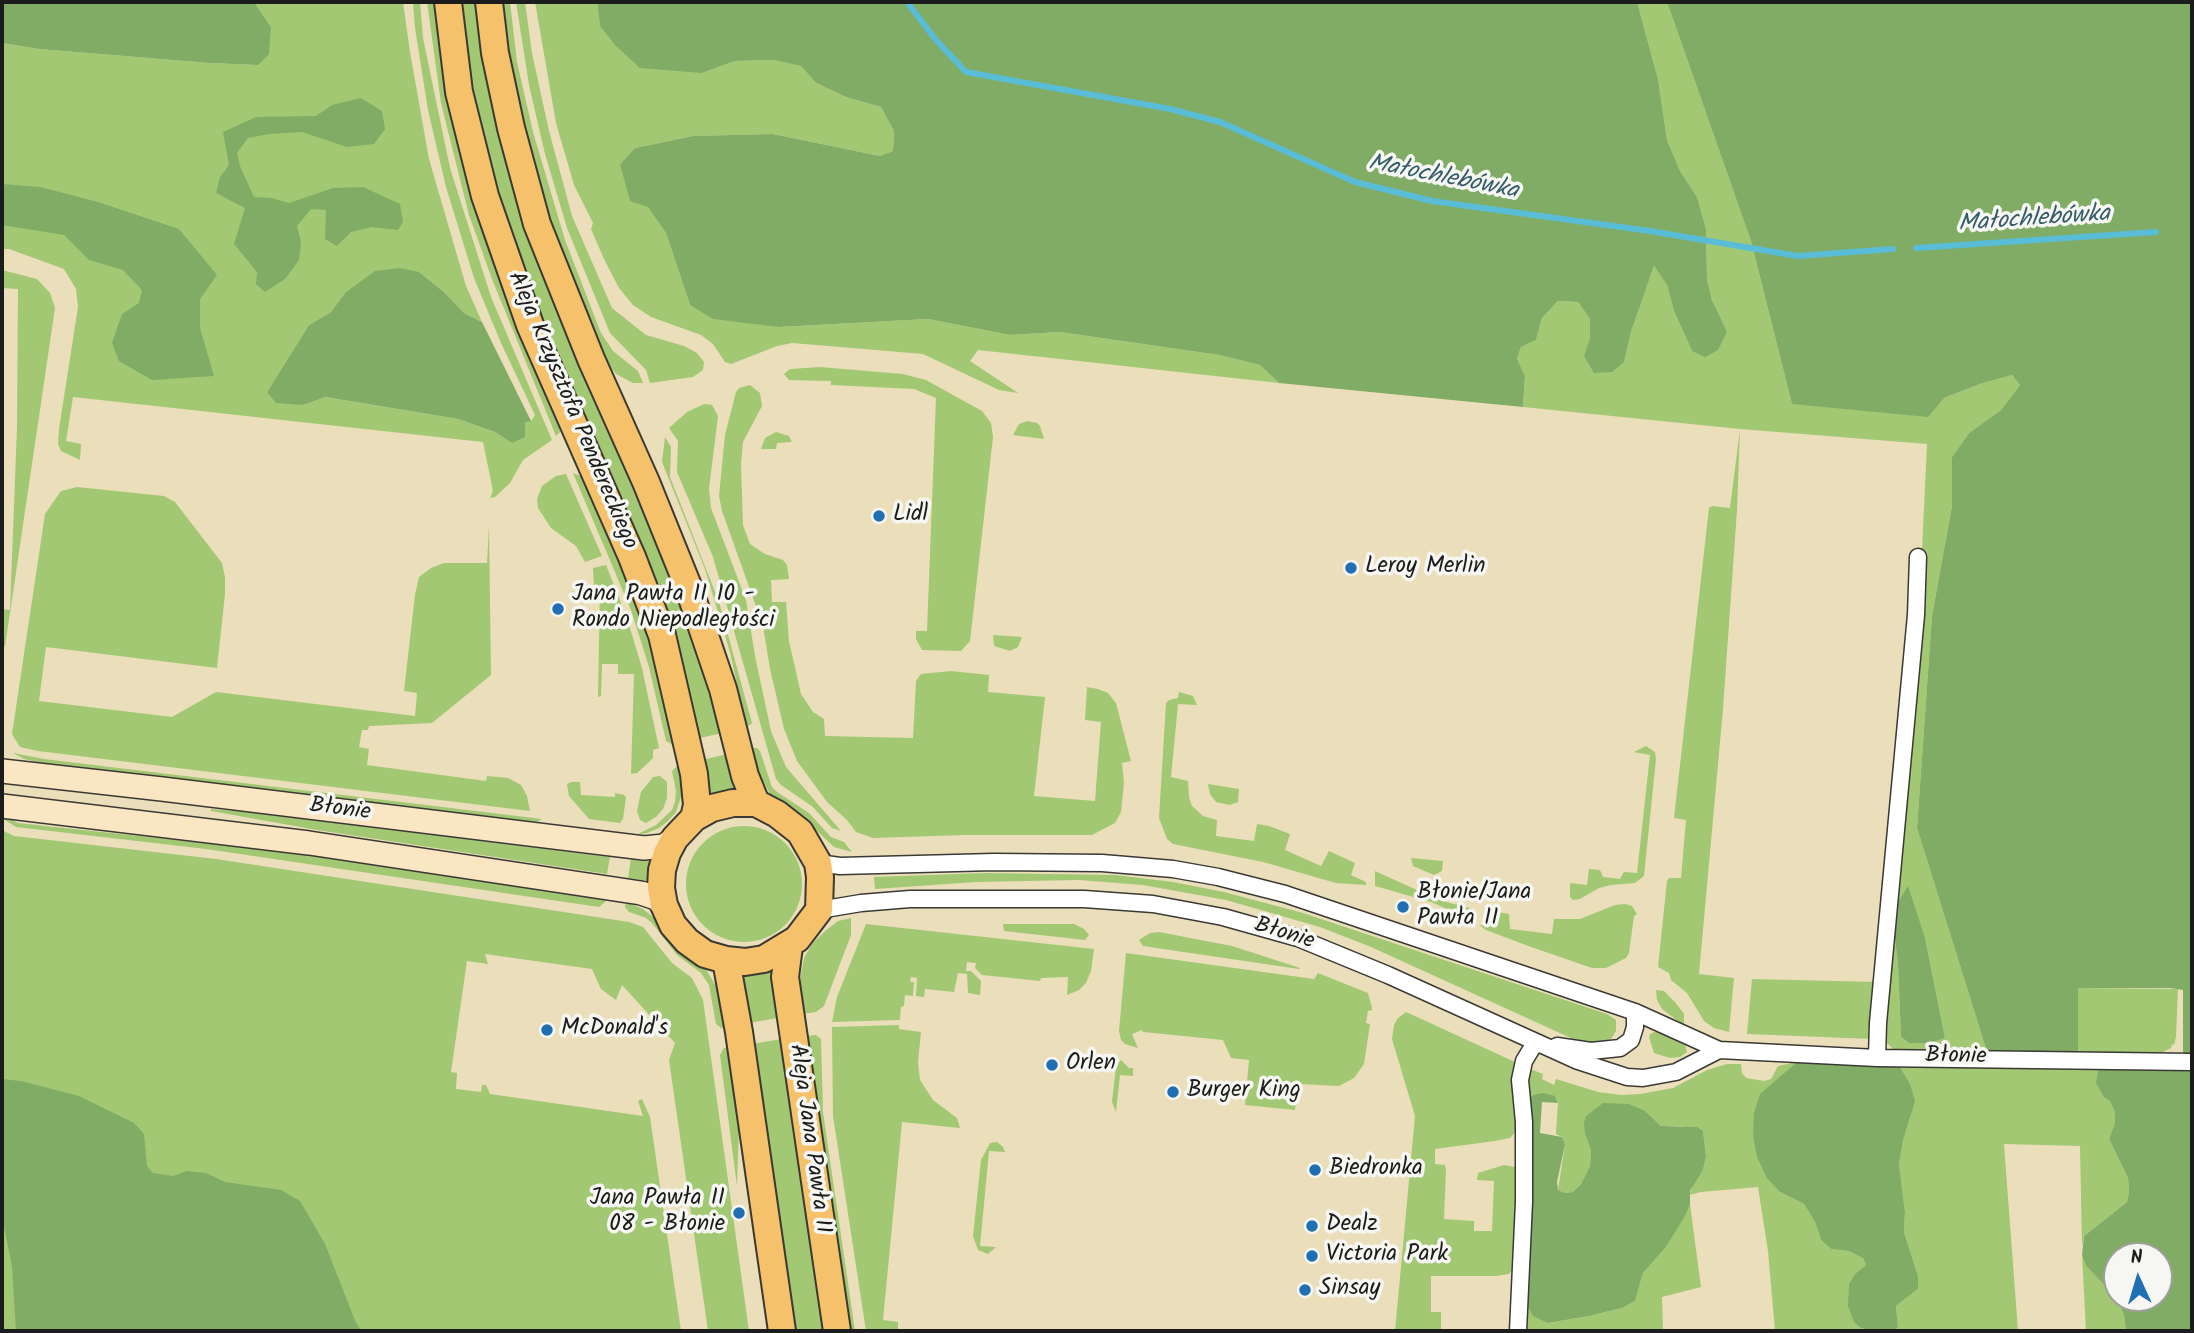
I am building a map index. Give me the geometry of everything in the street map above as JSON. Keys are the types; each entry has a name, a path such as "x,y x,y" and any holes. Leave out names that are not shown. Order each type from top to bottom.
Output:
{"main road":[{"name":"Aleja Krzysztofa Pendereckiego","path":"448,2 459,92 485,196 530,326 632,557 662,635 694,774 697,805 694,818"},
{"name":"Aleja Krzysztofa Pendereckiego","path":"489,2 495,53 511,128 537,225 688,586 723,689 745,776 756,803"},
{"name":"Błonie","path":"2,771 644,848 664,846 675,838"},
{"path":"756,803 778,814 800,832 818,863 818,910 789,946 764,959 745,962 726,960 705,954 687,942 673,925 664,905 662,870 675,838 694,818 723,805 756,803"},
{"name":"Błonie","path":"2,806 309,842 641,893 656,898 664,905"},
{"name":"Aleja Jana Pawła II","path":"789,946 785,977 836,1331"},
{"path":"726,960 739,1032 782,1331"}],"street":[{"path":"1877,1058 1915,629 1917,557"},
{"name":"Błonie","path":"818,863 861,866 1076,862 1135,865 1219,877 1285,894 1635,1012 1719,1050 1877,1058 2192,1062"},
{"name":"Błonie","path":"818,910 910,899 1022,897 1119,901 1186,910 1298,938 1388,975 1535,1043 1613,1073 1643,1078 1676,1072 1719,1050"},
{"path":"1518,1331 1524,1202 1524,1122 1520,1080 1524,1061 1535,1043 1591,1051 1620,1048 1631,1040 1635,1027 1635,1012"}],"green space":[{"path":"2,2 254,2 271,27 269,54 258,65 209,63 39,49 2,43"},
{"path":"254,2 403,2 429,159 466,286 482,322 464,313 419,272 345,293 331,312 309,325 267,392 303,405 324,397 458,419 495,432 512,443 525,421 531,421 535,415 474,278 446,187 428,110 415,28 413,2 420,2 423,38 450,168 491,297 552,440 523,460 510,483 495,497 490,498 493,491 483,442 73,397 66,441 81,444 80,460 61,451 58,444 59,429 78,307 76,289 64,269 9,249 2,249 2,43 39,49 258,65 271,27"},
{"path":"427,2 436,2 559,423 560,432 556,436 469,215 441,103"},
{"path":"459,2 477,2 498,132 534,250 658,539 707,675 722,733 700,738 683,666 658,588 530,290 497,194 482,137"},
{"path":"501,2 510,2 517,62 533,132 565,240 601,333 613,351 638,371 643,383 633,383 616,374 604,358 548,218 523,126 508,54"},
{"path":"516,2 525,2 532,53 549,131 572,216 612,308 646,335 684,346 697,353 704,362 703,370 693,377 650,383 646,370 610,333 567,228 545,154 529,85"},
{"path":"535,2 597,2 600,26 702,73 735,61 773,60 801,66 816,83 846,97 881,107 894,131 893,151 880,156 773,134 693,136 635,148 620,164 666,233 690,305 779,327 928,319 1010,335 1060,332 1219,355 1260,365 1279,383 978,350 970,361 1018,393 999,390 923,354 792,343 731,364 725,362 713,344 701,335 651,317 633,305 619,288 591,229 593,223 574,185 556,123"},
{"path":"597,2 1637,2 1658,79 1667,140 1680,171 1697,197 1706,229 1707,280 1712,300 1727,332 1718,350 1705,357 1692,351 1674,311 1667,285 1654,266 1631,332 1624,362 1612,372 1594,373 1584,356 1590,339 1590,319 1578,302 1558,301 1542,318 1536,340 1521,347 1517,359 1525,376 1523,407 1279,383 1260,365 1219,355 1060,332 1010,335 928,319 779,327 713,319 690,305 666,233 648,207 630,201 620,164 635,148 693,136 773,134 880,156 893,151 894,131 881,107 846,97 816,83 801,66 773,60 735,61 702,73 640,68 616,46 600,26"},
{"path":"1637,2 1667,2 1751,241 1792,404 1944,398 2012,375 2020,385 2001,410 1969,433 1952,457 1952,506 1932,616 1917,828 1988,1055 1918,1054 1894,1050 1885,1041 1894,930 1901,1037 1909,1043 1930,1043 1945,1038 1925,938 1895,907 1920,593 1927,444 1740,429 1523,407 1525,376 1517,360 1521,347 1536,340 1542,318 1558,301 1578,302 1590,319 1590,339 1624,362 1631,332 1654,266 1667,285 1674,311 1692,351 1727,333 1712,300 1707,280 1706,229 1697,197 1680,171 1667,140 1658,79"},
{"path":"1667,2 2192,2 2192,1057 2183,1057 2183,990 2170,988 2078,988 2078,1055 1988,1055 1917,828 1932,616 1952,506 1952,457 1969,433 2001,410 2020,385 2012,375 1980,384 1944,398 1928,417 1792,404 1751,241"},
{"path":"361,98 382,111 385,129 374,144 347,147 302,132 269,134 248,138 237,153 240,166 254,197 289,203 333,188 363,187 400,204 403,222 398,230 372,227 351,232 337,246 325,239 326,210 311,209 297,226 301,242 299,260 285,279 265,292 256,284 257,272 234,244 245,208 216,193 220,177 229,165 223,132 256,117 316,116 332,105"},
{"path":"2,184 40,187 98,202 179,229 217,275 200,299 200,328 214,376 152,380 119,361 112,343 122,314 139,303 142,290 123,270 89,260 64,235 2,225"},
{"path":"400,268 419,272 464,313 482,322 531,421 525,422 525,437 512,443 495,432 458,419 325,397 303,405 276,403 267,392 309,325 331,312 345,293 375,271"},
{"path":"2,270 37,279 50,293 55,308 5,646 2,649 2,609 10,610 17,427 18,289 2,288"},
{"path":"820,367 903,374 926,380 982,411 991,423 993,437 970,641 961,651 922,650 916,639 916,631 927,631 936,398 914,389 831,385 831,381 789,380 784,374 790,369"},
{"path":"750,385 760,393 762,406 743,442 743,525 750,544 765,554 783,560 787,565 789,579 771,580 772,602 786,602 789,641 801,694 813,712 824,719 825,736 913,738 916,681 921,674 951,671 989,675 988,692 1045,697 1034,796 1095,801 1101,722 1085,720 1087,687 1098,689 1108,693 1116,703 1131,761 1122,763 1124,783 1121,812 1115,823 1092,835 873,838 856,832 827,802 797,761 784,729 763,626 719,496 725,435 736,392 739,388"},
{"path":"704,404 712,405 718,416 709,489 711,508 746,600 771,731 786,767 841,831 832,828 813,807 776,779 713,557 677,472 678,441 669,428 687,412"},
{"path":"1027,421 1040,426 1044,439 1013,435 1019,424"},
{"path":"1740,429 1723,709 1699,974 1734,978 1729,1032 1714,1028 1704,1021 1687,993 1671,980 1669,973 1658,967 1667,881 1669,878 1681,878 1686,820 1674,818 1709,508 1730,508"},
{"path":"776,432 789,436 792,442 777,443 776,449 761,449 765,438"},
{"path":"665,437 671,447 670,477 719,602 752,723 750,725 746,726 730,652 705,569 662,462"},
{"path":"573,473 583,477 587,483 637,600 663,683 673,745 666,741 649,667 631,610"},
{"path":"566,474 602,556 585,562 576,546 551,528 538,508 537,499 542,486 556,476"},
{"path":"77,487 164,496 175,502 222,563 225,594 217,668 46,647 39,701 172,717 216,692 415,716 417,693 404,691 419,577 444,563 487,563 489,526 491,675 432,723 369,726 368,730 362,730 359,747 369,749 367,765 486,781 487,776 508,778 521,785 530,811 20,747 12,734 45,514 61,491"},
{"path":"606,565 627,618 642,668 659,748 653,750 653,758 648,763 637,773 631,774 634,674 618,674 618,664 602,664 601,696 598,697 600,588 594,587 593,568"},
{"path":"993,635 1022,637 1018,647 1010,651 994,646"},
{"path":"1179,692 1193,696 1197,705 1178,704 1171,777 1188,781 1192,806 1203,816 1217,820 1216,836 1254,841 1257,824 1269,826 1290,834 1285,850 1321,866 1329,851 1355,863 1351,875 1366,882 1366,885 1336,883 1263,862 1173,844 1167,839 1159,818 1166,703 1178,698"},
{"path":"1646,746 1655,752 1656,759 1644,876 1635,883 1599,888 1573,900 1570,897 1570,883 1587,885 1589,869 1600,870 1603,877 1620,879 1624,872 1637,873 1650,755 1634,752"},
{"path":"750,748 760,751 772,787 809,813 831,837 844,842 852,852 834,847 800,815 770,794"},
{"path":"13,753 44,759 542,819 536,823 45,764"},
{"path":"727,754 736,794 712,801 702,760"},
{"path":"678,765 682,794 676,812 659,828 636,835 656,825 672,810 676,791 672,771"},
{"path":"660,776 667,782 667,798 663,809 646,823 640,820 637,811 641,792 653,777"},
{"path":"580,782 581,795 624,795 623,819 620,823 589,819 569,796 567,784"},
{"path":"1208,784 1239,789 1238,802 1230,805 1216,802 1210,794"},
{"path":"211,809 610,857 607,874 317,830"},
{"path":"2,815 18,823 298,853 605,899 605,902 599,907 206,849 16,827 2,818"},
{"path":"744,826 766,830 785,843 798,862 802,884 798,906 785,925 766,938 744,942 722,938 703,925 690,906 686,884 690,862 703,843 722,830"},
{"path":"2,830 14,836 216,859 629,922 643,927 672,963 692,978 703,1000 749,1331 708,1331 669,1060 675,1043 622,985 616,1000 601,989 592,969 485,954 488,964 467,961 451,1072 457,1073 456,1089 481,1092 482,1085 486,1085 490,1094 643,1116 638,1101 642,1099 650,1117 681,1331 2,1331"},
{"path":"1411,858 1443,861 1442,871 1434,875 1413,866"},
{"path":"631,859 657,862 655,882 628,878"},
{"path":"1375,871 1439,900 1473,909 1473,920 1431,902 1375,886"},
{"path":"985,873 1115,875 1224,892 1303,913 1607,1014 1616,1020 1616,1031 1611,1039 1593,1044 1573,1039 1371,947 1320,927 1226,900 1143,885 1079,880 976,882 875,889 874,877"},
{"path":"1908,886 1925,938 1945,1038 1930,1043 1909,1043 1901,1037 1895,907"},
{"path":"626,902 643,909 669,930 707,971 720,993 726,1027 721,1028 716,1024 709,985 701,973 677,955 652,923 629,912 625,907"},
{"path":"1615,905 1632,906 1637,914 1634,916 1629,953 1626,958 1606,968 1592,968 1486,930 1479,925 1497,927 1498,912 1509,914 1510,929 1552,934 1554,919 1580,919"},
{"path":"851,918 851,935 824,1006 816,1012 802,1014 799,986 804,958 812,944 825,931 838,921"},
{"path":"866,924 1094,949 1091,971 1086,983 1079,990 1067,995 1068,977 1041,978 1040,981 982,975 975,968 976,963 967,962 966,971 971,971 981,981 980,995 968,993 967,974 958,973 954,992 925,989 924,997 916,996 917,978 911,977 910,982 914,982 913,996 905,995 900,1020 832,1022 837,997"},
{"path":"1003,924 1074,924 1089,935 1085,940 1004,931"},
{"path":"1159,932 1232,946 1300,968 1143,946 1139,940 1150,933"},
{"path":"1126,953 1314,979 1318,973 1368,993 1372,1010 1368,1011 1366,1023 1370,1024 1364,1064 1354,1078 1339,1086 1298,1084 1295,1110 1245,1105 1249,1060 1231,1058 1223,1040 1142,1030 1132,1034 1138,1048 1121,1040 1119,1031"},
{"path":"770,969 778,1018 748,1023 742,973"},
{"path":"1752,979 1877,982 1872,1039 1747,1034"},
{"path":"2078,988 2178,989 2174,1045 2155,1056 2078,1055"},
{"path":"1656,990 1664,991 1675,1002 1684,1014 1684,1023 1662,1009"},
{"path":"1406,1012 1515,1062 1511,1081 1516,1110 1515,1132 1510,1138 1435,1149 1435,1164 1445,1165 1446,1171 1444,1219 1474,1221 1474,1231 1492,1231 1494,1181 1477,1180 1478,1173 1504,1165 1515,1167 1518,1173 1515,1267 1509,1274 1495,1276 1431,1276 1431,1312 1441,1312 1441,1331 1395,1331 1415,1116 1392,1039 1394,1025"},
{"path":"899,1025 899,1029 921,1032 918,1062 920,1080 933,1100 957,1118 960,1128 902,1122 883,1320 898,1322 898,1331 866,1331 833,1116 832,1027"},
{"path":"1657,1031 1685,1045 1687,1052 1680,1057 1670,1058 1654,1053 1649,1037"},
{"path":"816,1035 821,1039 823,1112 855,1331 848,1331 805,1036"},
{"path":"782,1039 825,1331 793,1331 751,1044"},
{"path":"728,1047 739,1123 737,1186 720,1055 724,1048"},
{"path":"1121,1060 1129,1068 1133,1068 1133,1076 1120,1075 1116,1112 1112,1102 1116,1066"},
{"path":"1797,1062 1760,1095 1754,1112 1780,1192 1804,1204 1815,1222 1821,1240 1831,1249 1848,1251 1863,1258 1866,1265 1856,1273 1861,1328 1873,1331 1775,1331 1768,1251 1758,1187 1689,1195 1703,1170 1706,1156 1703,1131 1681,1126 1661,1126 1645,1111 1585,1134 1591,1150 1590,1166 1581,1184 1573,1192 1565,1193 1558,1190 1565,1144 1562,1137 1556,1134 1558,1103 1555,1096 1528,1101 1528,1068 1543,1074 1542,1079 1554,1085 1556,1079 1598,1092 1621,1095 1673,1088 1707,1070 1727,1064 1741,1064 1746,1078 1764,1081 1771,1079 1778,1066"},
{"path":"1797,1062 1899,1065 1910,1084 1915,1101 1899,1164 1905,1212 1904,1232 1918,1276 1918,1289 1896,1306 1898,1327 1893,1331 1873,1331 1861,1328 1854,1322 1848,1306 1849,1284 1856,1273 1866,1265 1863,1258 1848,1251 1831,1249 1821,1240 1815,1222 1804,1204 1780,1192 1767,1178 1757,1157 1753,1136 1754,1112 1760,1094"},
{"path":"1899,1065 2105,1067 2110,1101 2115,1113 2115,1123 2109,1139 2128,1178 2129,1191 2127,1202 2084,1236 2082,1246 2080,1146 2004,1144 2018,1331 1893,1331 1898,1327 1896,1306 1918,1289 1918,1276 1904,1232 1905,1212 1899,1164 1910,1118 1910,1084"},
{"path":"2105,1067 2192,1067 2192,1331 2126,1331 2123,1312 2173,1312 2173,1242 2103,1242 2103,1284 2086,1266 2082,1255 2084,1236 2127,1202 2129,1191 2128,1178 2109,1139 2115,1123 2115,1113 2110,1101 2104,1097 2096,1083 2098,1071"},
{"path":"2,1079 21,1081 79,1096 134,1123 144,1134 147,1166 153,1173 173,1176 187,1171 206,1173 225,1182 281,1190 300,1201 325,1244 356,1323 362,1331 16,1331 12,1266 2,1217"},
{"path":"1543,1093 1555,1096 1558,1103 1542,1102 1540,1133 1562,1137 1565,1144 1557,1182 1558,1190 1565,1193 1573,1192 1581,1184 1590,1166 1591,1150 1584,1123 1586,1116 1603,1103 1629,1104 1645,1111 1661,1126 1697,1127 1703,1131 1706,1156 1703,1170 1690,1191 1690,1204 1685,1216 1666,1247 1643,1273 1635,1301 1622,1308 1548,1323 1533,1316 1526,1303 1528,1101 1533,1095"},
{"path":"997,1142 1005,1152 989,1151 980,1246 996,1247 988,1254 978,1250 973,1236 981,1160 990,1143"},
{"path":"1690,1204 1701,1287 1662,1297 1663,1331 1526,1331 1526,1303 1548,1323 1622,1308 1635,1301 1643,1273 1666,1247"},
{"path":"2082,1255 2086,1266 2103,1284 2103,1312 2123,1312 2126,1331 2086,1331"}],"waterway":[{"name":"Małochlebówka","path":"907,2 936,40 966,72 1170,109 1220,122 1355,182 1432,201 1650,231 1798,256 1893,249"},
{"name":"Małochlebówka","path":"1916,248 2156,232"}],"place":[{"name":"Lidl","path":"879,516"},
{"name":"Leroy Merlin","path":"1351,568"},
{"name":"Jana Pawła II 10 - Rondo Niepodległości","path":"558,609"},
{"name":"Błonie/Jana Pawła II","path":"1403,907"},
{"name":"McDonald's","path":"547,1030"},
{"name":"Orlen","path":"1052,1065"},
{"name":"Burger King","path":"1173,1092"},
{"name":"Biedronka","path":"1315,1170"},
{"name":"Jana Pawła II 08 - Błonie","path":"739,1213"},
{"name":"Dealz","path":"1312,1226"},
{"name":"Victoria Park","path":"1312,1256"},
{"name":"Sinsay","path":"1305,1290"}]}
